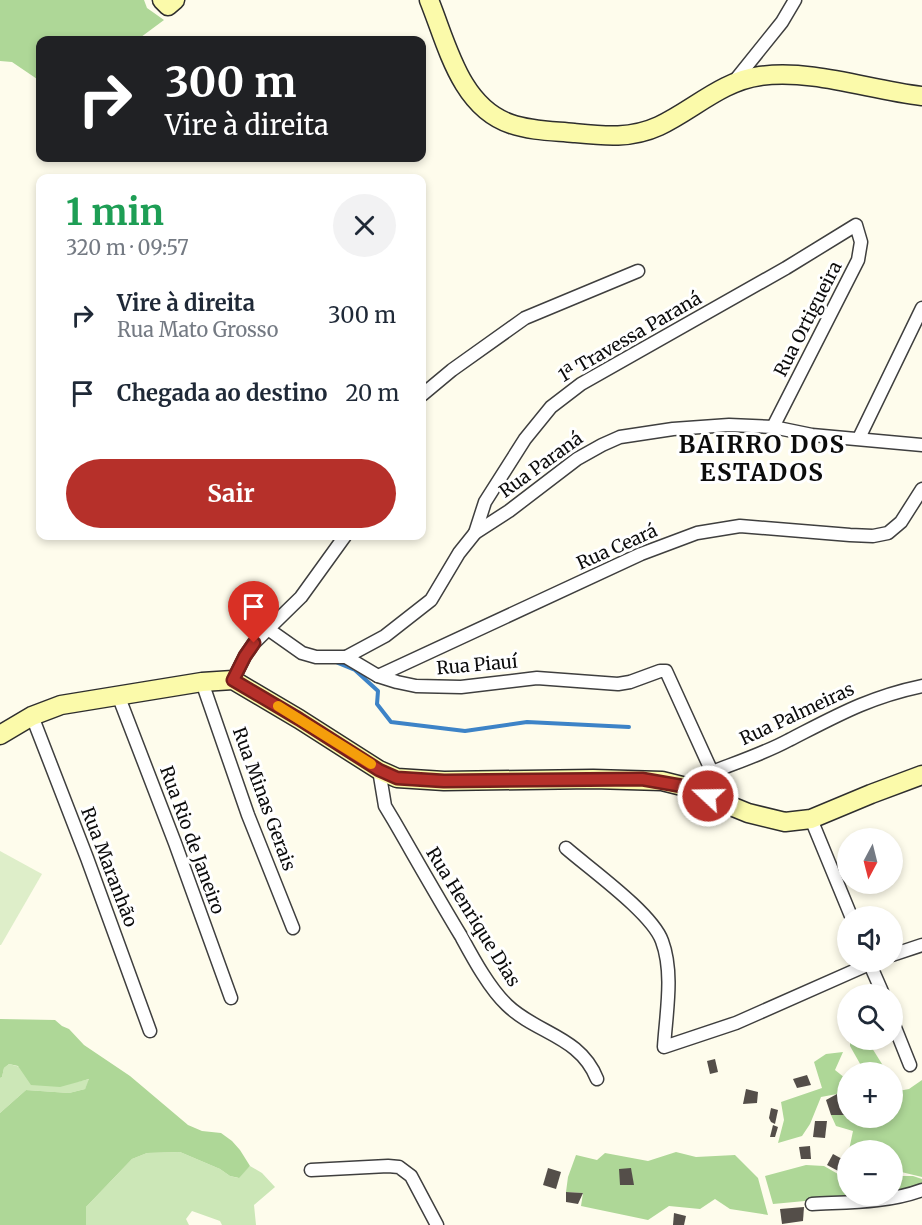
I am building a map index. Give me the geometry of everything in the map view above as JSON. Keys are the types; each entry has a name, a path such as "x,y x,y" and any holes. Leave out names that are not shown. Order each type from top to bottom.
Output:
{"street":[{"path":"429,0 453,63 466,88 481,106 511,124 578,134 626,136 657,127 734,83 758,76 798,76 922,96"},
{"path":"734,83 782,22 795,0"},
{"name":"Rua Ortigueira","path":"773,427 858,260 861,242 856,225"},
{"name":"1ª Travessa Paraná","path":"476,533 485,502 494,486 538,421 562,397 856,225"},
{"path":"426,392 452,370 525,318 638,271"},
{"path":"859,438 922,308"},
{"name":"Rua Paraná","path":"346,657 385,636 431,600 459,553 476,533 577,459 620,437 729,424 773,427 812,435 922,445"},
{"name":"Rua Ceará","path":"378,676 641,554 697,533 740,526 873,536 888,533 901,522 922,489"},
{"path":"233,680 254,643 301,597 342,540"},
{"path":"268,629 302,652 316,657 346,657"},
{"name":"Rua Piauí","path":"346,657 378,676 416,686 461,687 537,678 618,684 666,671 712,772"},
{"path":"0,735 32,716 61,705 202,682 233,680 379,770 397,778 426,781 642,779 682,786 769,820 785,822 811,819 922,775"},
{"name":"Rua Minas Gerais","path":"202,682 248,815 293,928"},
{"name":"Rua Palmeiras","path":"712,772 789,740 854,706 898,691 922,686"},
{"name":"Rua Rio de Janeiro","path":"118,695 231,998"},
{"name":"Rua Maranhão","path":"32,716 91,868 150,1031"},
{"name":"Rua Henrique Dias","path":"379,770 385,806 474,959 492,985 506,1004 521,1016 564,1039 579,1052 591,1065 597,1079"},
{"path":"708,796 712,772"},
{"path":"811,819 847,906"},
{"path":"566,848 642,913 662,940 668,976 664,1047 736,1023 849,972"},
{"path":"903,951 922,945"},
{"path":"903,1048 910,1065"},
{"path":"311,1170 399,1167 411,1176 437,1225"},
{"path":"812,1203 866,1201 922,1190"}],"green space":[{"path":"0,0 144,0 147,8 164,20 142,36 36,36 36,78 12,62 0,61"},
{"path":"0,851 42,874 1,945 0,945"},
{"path":"0,1019 55,1020 69,1029 84,1045 130,1076 188,1125 202,1131 221,1133 232,1141 250,1166 239,1178 180,1152 147,1153 132,1159 86,1207 86,1225 0,1225 0,1113 26,1090 69,1093 85,1089 89,1079 60,1087 31,1085 18,1066 9,1064 4,1068 0,1078"},
{"path":"852,1050 873,1050 881,1062 859,1062"},
{"path":"843,1052 835,1070 837,1072 837,1094 821,1097 810,1124 802,1136 778,1143 784,1120 781,1102 822,1088 814,1062 826,1054"},
{"path":"9,1064 76,1082 90,1079 85,1089 69,1093 26,1090 0,1113 0,1078 4,1068"},
{"path":"922,1080 922,1177 903,1172 903,1140 851,1140 853,1131 843,1128 903,1128 903,1090 909,1089"},
{"path":"831,1115 837,1115 837,1126 836,1126"},
{"path":"180,1152 220,1169 230,1176 238,1178 250,1166 262,1173 275,1187 254,1205 256,1225 222,1225 220,1221 192,1211 186,1219 189,1225 86,1225 86,1207 132,1159 147,1153"},
{"path":"676,1152 696,1157 735,1155 758,1178 768,1215 730,1209 715,1199 700,1209 669,1206 648,1220 581,1206 583,1193 566,1192 568,1177 576,1155 597,1160 605,1153 648,1161"},
{"path":"806,1165 824,1166 837,1173 837,1198 773,1204 765,1176"},
{"path":"903,1176 922,1179 922,1186 903,1190"}],"building":[{"path":"715,1059 718,1072 710,1074 707,1061"},
{"path":"807,1075 811,1085 797,1088 793,1079"},
{"path":"746,1089 758,1092 757,1103 743,1104"},
{"path":"837,1094 837,1115 831,1115 826,1100"},
{"path":"771,1108 778,1110 775,1124 769,1118"},
{"path":"815,1121 827,1121 825,1138 813,1137"},
{"path":"773,1125 778,1127 775,1137 770,1137"},
{"path":"810,1146 811,1159 801,1159 799,1147"},
{"path":"833,1154 837,1156 837,1170 827,1165"},
{"path":"548,1168 561,1172 556,1189 543,1185"},
{"path":"631,1168 634,1185 620,1185 619,1169"},
{"path":"566,1192 583,1193 578,1204 566,1202"},
{"path":"804,1207 803,1221 782,1224 780,1209"},
{"path":"674,1213 686,1216 684,1225 673,1225"}],"waterway":[{"path":"338,663 355,670 378,691 377,704 391,722 465,731 527,722 629,727"}],"slow traffic":[{"path":"278,706 371,764"}],"district":[{"name":"BAIRRO DOS ESTADOS","path":"762,459"}],"route":[{"path":"254,643 233,680 379,770 397,778 444,781 642,779 682,786 708,796"}]}
